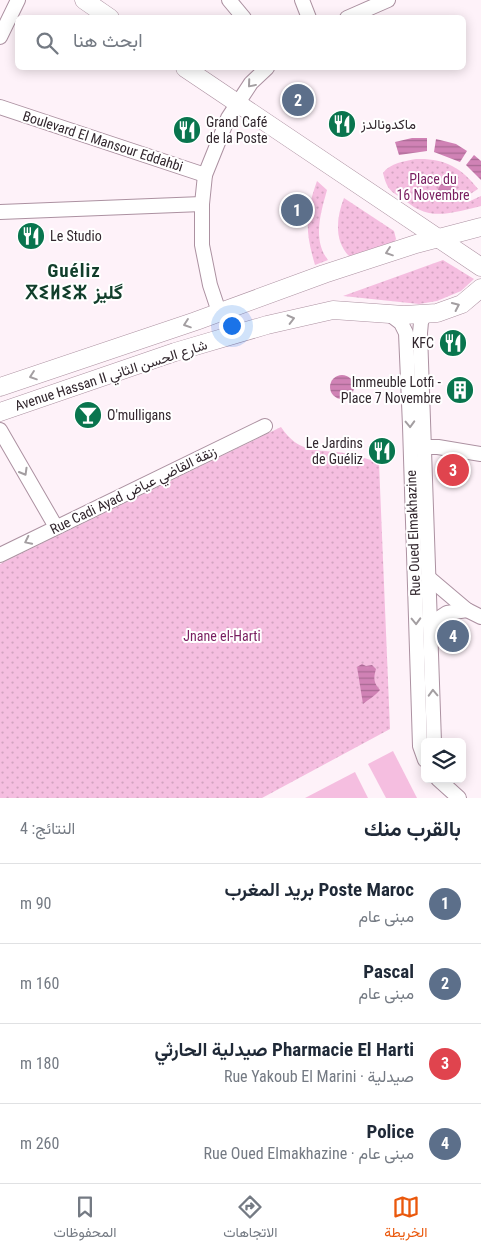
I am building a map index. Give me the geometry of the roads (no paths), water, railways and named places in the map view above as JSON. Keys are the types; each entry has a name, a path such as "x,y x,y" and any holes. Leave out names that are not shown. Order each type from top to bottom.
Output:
{"main road":[{"path":"84,0 106,15"},
{"path":"188,70 411,218 436,238 481,267"},
{"name":"Avenue Hassan II شارع الحسن الثاني","path":"0,387 356,264 436,238 481,227"},
{"name":"Avenue Hassan II شارع الحسن الثاني","path":"0,412 174,352 267,325 333,310 426,314 451,309 469,299 481,288"}],"street":[{"path":"0,37 18,0"},
{"path":"229,0 242,15"},
{"path":"302,0 308,15"},
{"path":"354,15 388,0"},
{"path":"219,312 210,285 202,245 202,204 205,174 228,118 251,83 265,70"},
{"name":"Boulevard El Mansour Eddahbi","path":"0,107 205,174"},
{"path":"0,212 202,204"},
{"name":"Rue Oued Elmakhazine","path":"388,313 401,323 406,333 428,577 434,738"},
{"name":"Rue Oued Elmakhazine","path":"421,749 417,447 420,333 421,322 426,314"},
{"name":"Rue Cadi Ayad زنقة القاضي عياض","path":"0,554 265,426"},
{"path":"0,430 56,527"},
{"path":"417,447 438,447 481,454"},
{"path":"428,577 467,610 481,617"},
{"path":"430,624 447,613 467,610"},
{"path":"442,783 459,798"}],"place":[{"name":"Pascal","path":"298,100"},
{"name":"ماكدونالدز","path":"342,124"},
{"name":"Grand Café de la Poste","path":"187,130"},
{"name":"Poste Maroc بريد المغرب","path":"297,210"},
{"name":"Le Studio","path":"31,236"},
{"name":"KFC","path":"453,343"},
{"name":"Immeuble Lotfi - Place 7 Novembre","path":"460,390"},
{"name":"O'mulligans","path":"88,415"},
{"name":"Le Jardins de Guéliz","path":"382,451"},
{"name":"Pharmacie El Harti صيدلية الحارثي","path":"453,470"},
{"name":"Police","path":"453,636"}],"district":[{"name":"Guéliz ⴳⵉⵍⵉⵣ گليز","path":"74,281"}],"park label":[{"name":"Place du 16 Novembre","path":"433,187"},
{"name":"Jnane el-Harti","path":"222,636"}]}
